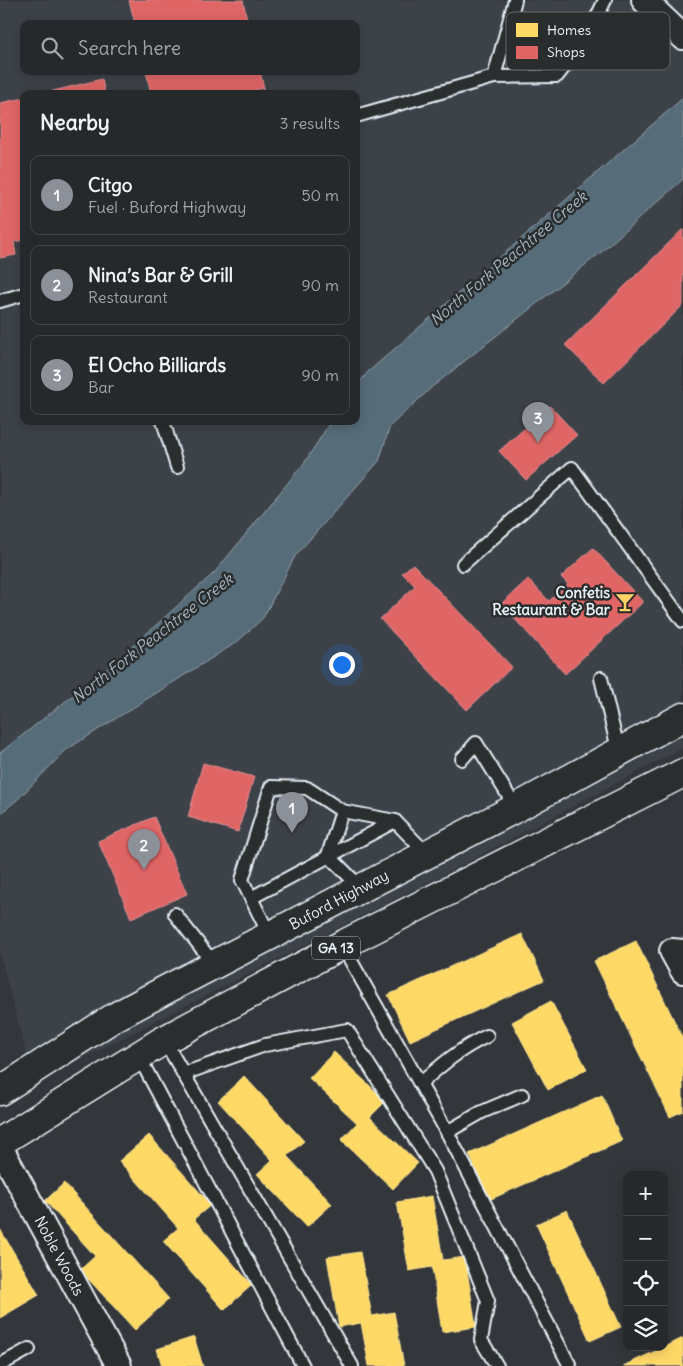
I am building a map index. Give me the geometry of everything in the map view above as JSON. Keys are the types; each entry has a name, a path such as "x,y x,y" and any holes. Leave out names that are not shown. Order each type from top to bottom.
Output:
{"main road":[{"name":"Buford Highway","path":"0,1091 113,1018 360,887 516,808 683,717"},
{"name":"GA 13","path":"0,1142 164,1040 342,945 680,780"}],"street":[{"path":"644,0 657,12"},
{"path":"670,25 683,37"},
{"path":"683,952 672,950 683,971"},
{"name":"Noble Woods","path":"0,1147 119,1366"}],"lane":[{"path":"600,12 605,0"},
{"path":"494,77 506,33"},
{"path":"360,115 494,77 557,76 562,70"},
{"path":"0,301 20,295"},
{"path":"164,425 177,467"},
{"path":"462,564 572,468 683,622"},
{"path":"601,678 619,753"},
{"path":"462,759 476,743 516,808"},
{"path":"270,936 242,880 272,787 306,788 342,812 395,821 427,854"},
{"path":"328,856 342,812"},
{"path":"251,898 395,821"},
{"path":"328,856 360,887"},
{"path":"175,914 214,964"},
{"path":"342,945 447,1132 570,1366"},
{"path":"183,1074 265,1045 347,1030 435,1171 488,1301 481,1340 496,1366"},
{"path":"420,1084 444,1062 469,1045 487,1036"},
{"path":"164,1040 352,1366"},
{"path":"138,1055 303,1366"},
{"path":"447,1132 482,1112 522,1095"},
{"path":"0,1365 29,1349"}],"shaded area":[{"path":"0,0 683,0 683,748 470,861 34,1083 0,954"}],"water":[{"name":"North Fork Peachtree Creek","path":"683,98 683,179 600,253 432,387 390,426 379,461 295,556 263,618 237,642 66,750 18,799 0,814 0,753 114,663 215,572 305,462 328,425 360,425 360,382 368,372"}],"building: Homes":[{"path":"522,934 544,980 410,1041 388,995"},
{"path":"636,941 683,1039 683,1111 670,1117 594,961"},
{"path":"551,1001 587,1069 548,1090 512,1022"},
{"path":"334,1052 386,1101 370,1117 418,1163 393,1189 341,1140 357,1123 309,1078"},
{"path":"244,1076 304,1141 287,1156 332,1204 307,1227 257,1174 272,1160 218,1101"},
{"path":"602,1095 622,1141 489,1200 469,1154"},
{"path":"149,1135 211,1205 194,1219 252,1285 224,1310 163,1241 178,1228 119,1161"},
{"path":"64,1183 169,1299 135,1330 80,1270 95,1256 45,1201"},
{"path":"432,1196 443,1260 465,1257 476,1327 442,1332 432,1267 409,1271 397,1202"},
{"path":"567,1210 621,1327 590,1341 536,1224"},
{"path":"0,1229 39,1295 0,1318"},
{"path":"360,1252 372,1316 394,1312 404,1366 369,1366 361,1323 339,1327 327,1257"},
{"path":"194,1337 203,1366 162,1366 157,1349"},
{"path":"683,1338 683,1366 623,1366 655,1351 668,1351 668,1345"}],"building: Shops":[{"path":"129,0 243,0 247,20 134,20"},
{"path":"147,75 261,75 264,88 255,90 150,90"},
{"path":"102,79 104,90 57,90"},
{"path":"20,99 20,241 14,242 16,255 0,258 0,103"},
{"path":"683,229 683,305 604,383 565,345"},
{"path":"550,406 577,435 526,480 499,451"},
{"path":"593,548 643,602 565,674 501,604 528,579 549,601 568,584 561,577"},
{"path":"413,564 512,667 467,710 380,619 415,586 402,573"},
{"path":"203,763 254,777 238,832 188,817"},
{"path":"154,817 187,894 131,918 98,841"}],"place":[{"name":"El Ocho Billiards","path":"538,443"},
{"name":"Confetis Restaurant & Bar","path":"625,602"},
{"name":"Citgo","path":"292,833"},
{"name":"Nina’s Bar & Grill","path":"144,870"}]}
